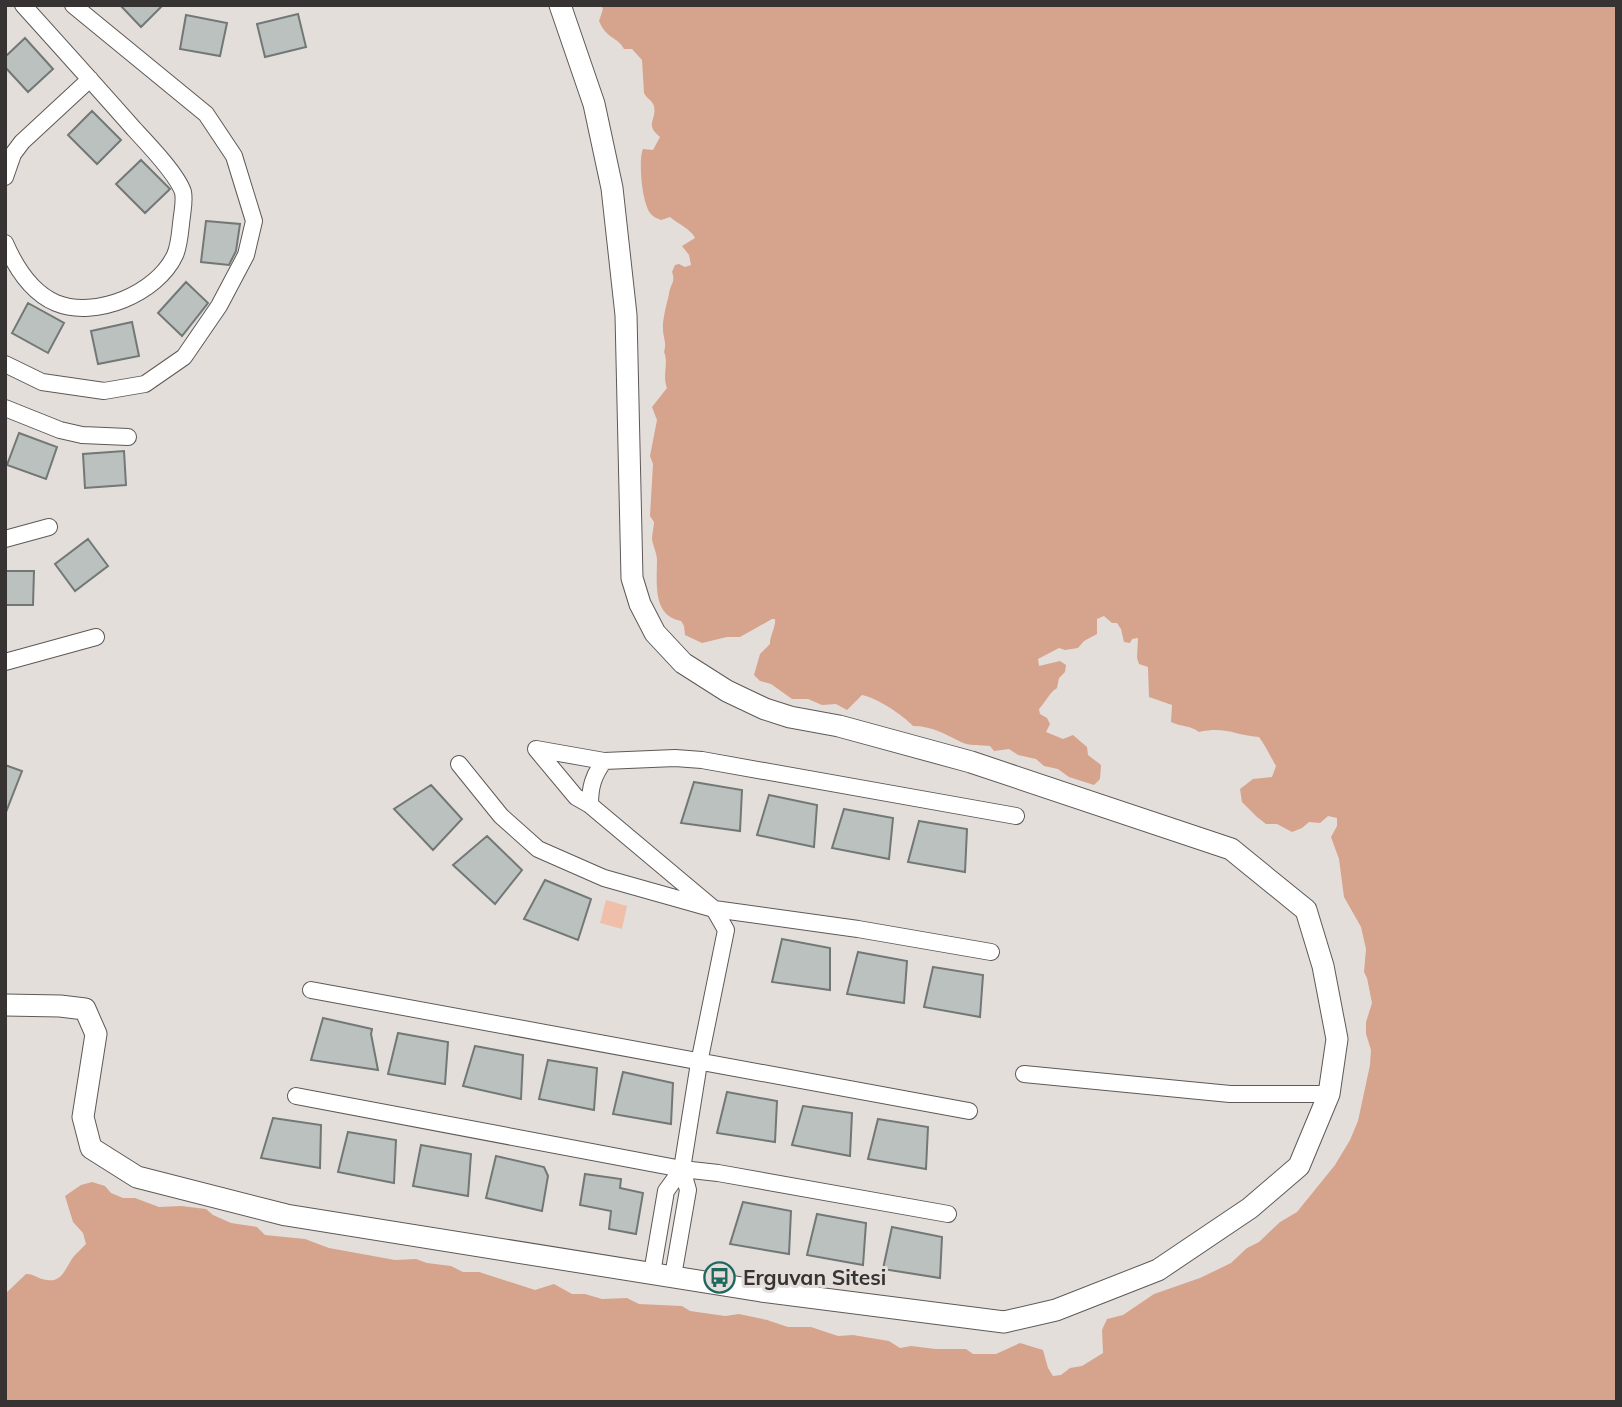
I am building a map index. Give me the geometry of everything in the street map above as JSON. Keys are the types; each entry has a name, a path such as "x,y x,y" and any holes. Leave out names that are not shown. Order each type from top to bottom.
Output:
{"street":[{"path":"5,243 11,259 24,277 40,292 55,302 91,309 120,301 139,292 161,274 174,256 184,204 182,190 158,156 23,5"},
{"path":"5,364 42,382 104,391 145,384 184,357 219,306 246,255 254,221 234,156 205,114 73,5"},
{"path":"10,1009 60,1006 85,1009 96,1034 83,1117 91,1148 137,1177 286,1215 761,1291 1004,1322 1056,1310 1158,1270 1250,1208 1299,1166 1329,1094 1338,1039 1323,966 1306,910 1231,849 971,762 765,709 727,691 682,663 655,633 640,604 632,578 626,315 612,188 594,104 560,5"},
{"path":"5,177 13,154 22,142 89,79"},
{"path":"5,408 71,432 128,437"},
{"path":"5,539 50,527"},
{"path":"5,662 96,637"},
{"path":"663,1275 688,1191 682,1169 699,1063 726,930 714,909 590,805 576,797 536,749 604,761 674,758 702,760 1016,816"},
{"path":"590,805 590,786 595,772 604,761"},
{"path":"459,764 501,816 538,849 604,878 714,909 859,929 991,952"},
{"path":"312,990 969,1111"},
{"path":"1024,1074 1230,1094 1329,1094"},
{"path":"296,1096 682,1169 948,1214"},
{"path":"663,1275 666,1191 682,1169"}],"shaded area":[{"path":"601,5 1617,5 1617,1402 5,1402 5,1294 26,1274 52,1280 64,1273 74,1256 86,1244 83,1233 73,1222 65,1196 81,1185 92,1182 105,1186 111,1193 123,1198 135,1198 159,1207 206,1209 231,1223 257,1227 265,1235 305,1239 329,1248 395,1260 416,1259 451,1266 463,1272 479,1272 535,1290 554,1284 572,1294 585,1294 602,1299 627,1298 639,1304 682,1306 690,1311 725,1316 739,1314 788,1327 811,1327 838,1336 853,1335 889,1341 900,1348 911,1346 966,1349 973,1354 996,1354 1020,1343 1043,1350 1053,1376 1082,1366 1103,1353 1102,1330 1107,1319 1123,1315 1154,1294 1200,1278 1231,1263 1280,1222 1297,1212 1335,1165 1350,1140 1358,1121 1370,1065 1371,1050 1366,1034 1366,1022 1372,1003 1364,972 1366,949 1361,927 1344,897 1339,859 1331,837 1337,826 1337,818 1328,816 1320,823 1309,822 1292,832 1277,824 1266,824 1257,817 1242,802 1240,789 1253,779 1272,777 1276,766 1261,740 1259,737 1223,730 1199,732 1171,722 1172,705 1149,697 1148,667 1139,664 1137,658 1138,638 1132,639 1130,643 1124,642 1117,623 1112,623 1104,616 1097,619 1097,634 1078,648 1059,648 1038,659 1039,666 1060,661 1066,665 1057,688 1039,709 1040,714 1047,718 1050,724 1046,732 1063,739 1073,735 1087,747 1088,755 1101,765 1100,779 1094,785 1069,777 1058,769 1044,766 1036,759 1018,755 1009,749 994,751 990,746 967,744 932,729 913,726 889,708 862,695 847,710 836,704 822,705 808,699 792,699 754,675 760,654 770,644 775,619 740,637 702,643 685,635 681,621 665,612 658,597 657,557 652,539 654,522 650,516 653,464 650,456 657,420 652,407 667,388 663,326 673,281 672,272 675,265 691,265 689,255 682,246 695,238 670,217 661,220 653,216 648,209 643,192 641,163 643,149 653,150 660,137 652,125 654,106 644,93 642,60 632,49 624,49 605,32 599,21 603,9"},
{"path":"606,900 627,906 622,929 600,923"}],"building":[{"path":"120,5 163,5 141,27"},
{"path":"298,14 306,47 265,57 257,24"},
{"path":"186,15 227,23 220,56 180,49"},
{"path":"25,38 53,69 28,92 5,67 5,57"},
{"path":"92,111 121,140 97,164 68,135"},
{"path":"141,160 170,189 145,213 116,184"},
{"path":"206,221 240,224 236,251 229,265 201,262"},
{"path":"186,282 208,303 182,336 158,313"},
{"path":"28,303 64,323 48,353 12,333"},
{"path":"132,322 139,356 98,364 91,331"},
{"path":"19,433 57,447 46,479 7,465"},
{"path":"124,451 126,485 85,488 83,454"},
{"path":"88,539 108,566 75,591 55,564"},
{"path":"5,571 34,571 33,605 5,605"},
{"path":"5,765 22,771 6,812 5,812"},
{"path":"694,782 742,790 740,831 681,823"},
{"path":"431,785 462,819 433,850 394,809"},
{"path":"769,795 817,805 814,847 757,835"},
{"path":"844,809 893,818 889,859 832,848"},
{"path":"919,821 967,829 965,872 908,862"},
{"path":"487,836 522,870 495,904 453,865"},
{"path":"545,880 591,899 578,940 524,919"},
{"path":"782,939 830,948 830,990 772,982"},
{"path":"858,952 907,961 904,1003 847,994"},
{"path":"933,967 983,975 980,1017 924,1007"},
{"path":"323,1018 372,1029 378,1070 311,1060"},
{"path":"398,1033 448,1042 445,1084 388,1074"},
{"path":"475,1046 523,1055 521,1099 463,1086"},
{"path":"548,1060 597,1068 594,1110 539,1099"},
{"path":"623,1072 673,1083 671,1124 613,1114"},
{"path":"727,1092 777,1101 775,1142 717,1133"},
{"path":"803,1106 852,1113 850,1156 792,1145"},
{"path":"273,1118 321,1125 320,1168 261,1158"},
{"path":"878,1119 928,1127 926,1169 868,1159"},
{"path":"348,1132 396,1140 394,1183 338,1172"},
{"path":"421,1145 471,1154 468,1196 413,1186"},
{"path":"496,1156 544,1167 548,1176 542,1211 486,1198"},
{"path":"585,1174 621,1179 620,1188 643,1193 636,1234 609,1229 611,1211 580,1205"},
{"path":"743,1202 791,1211 789,1254 730,1244"},
{"path":"817,1214 866,1223 863,1265 807,1255"},
{"path":"892,1227 942,1237 940,1278 883,1269"}],"place":[{"name":"Erguvan Sitesi","path":"720,1277"}]}
